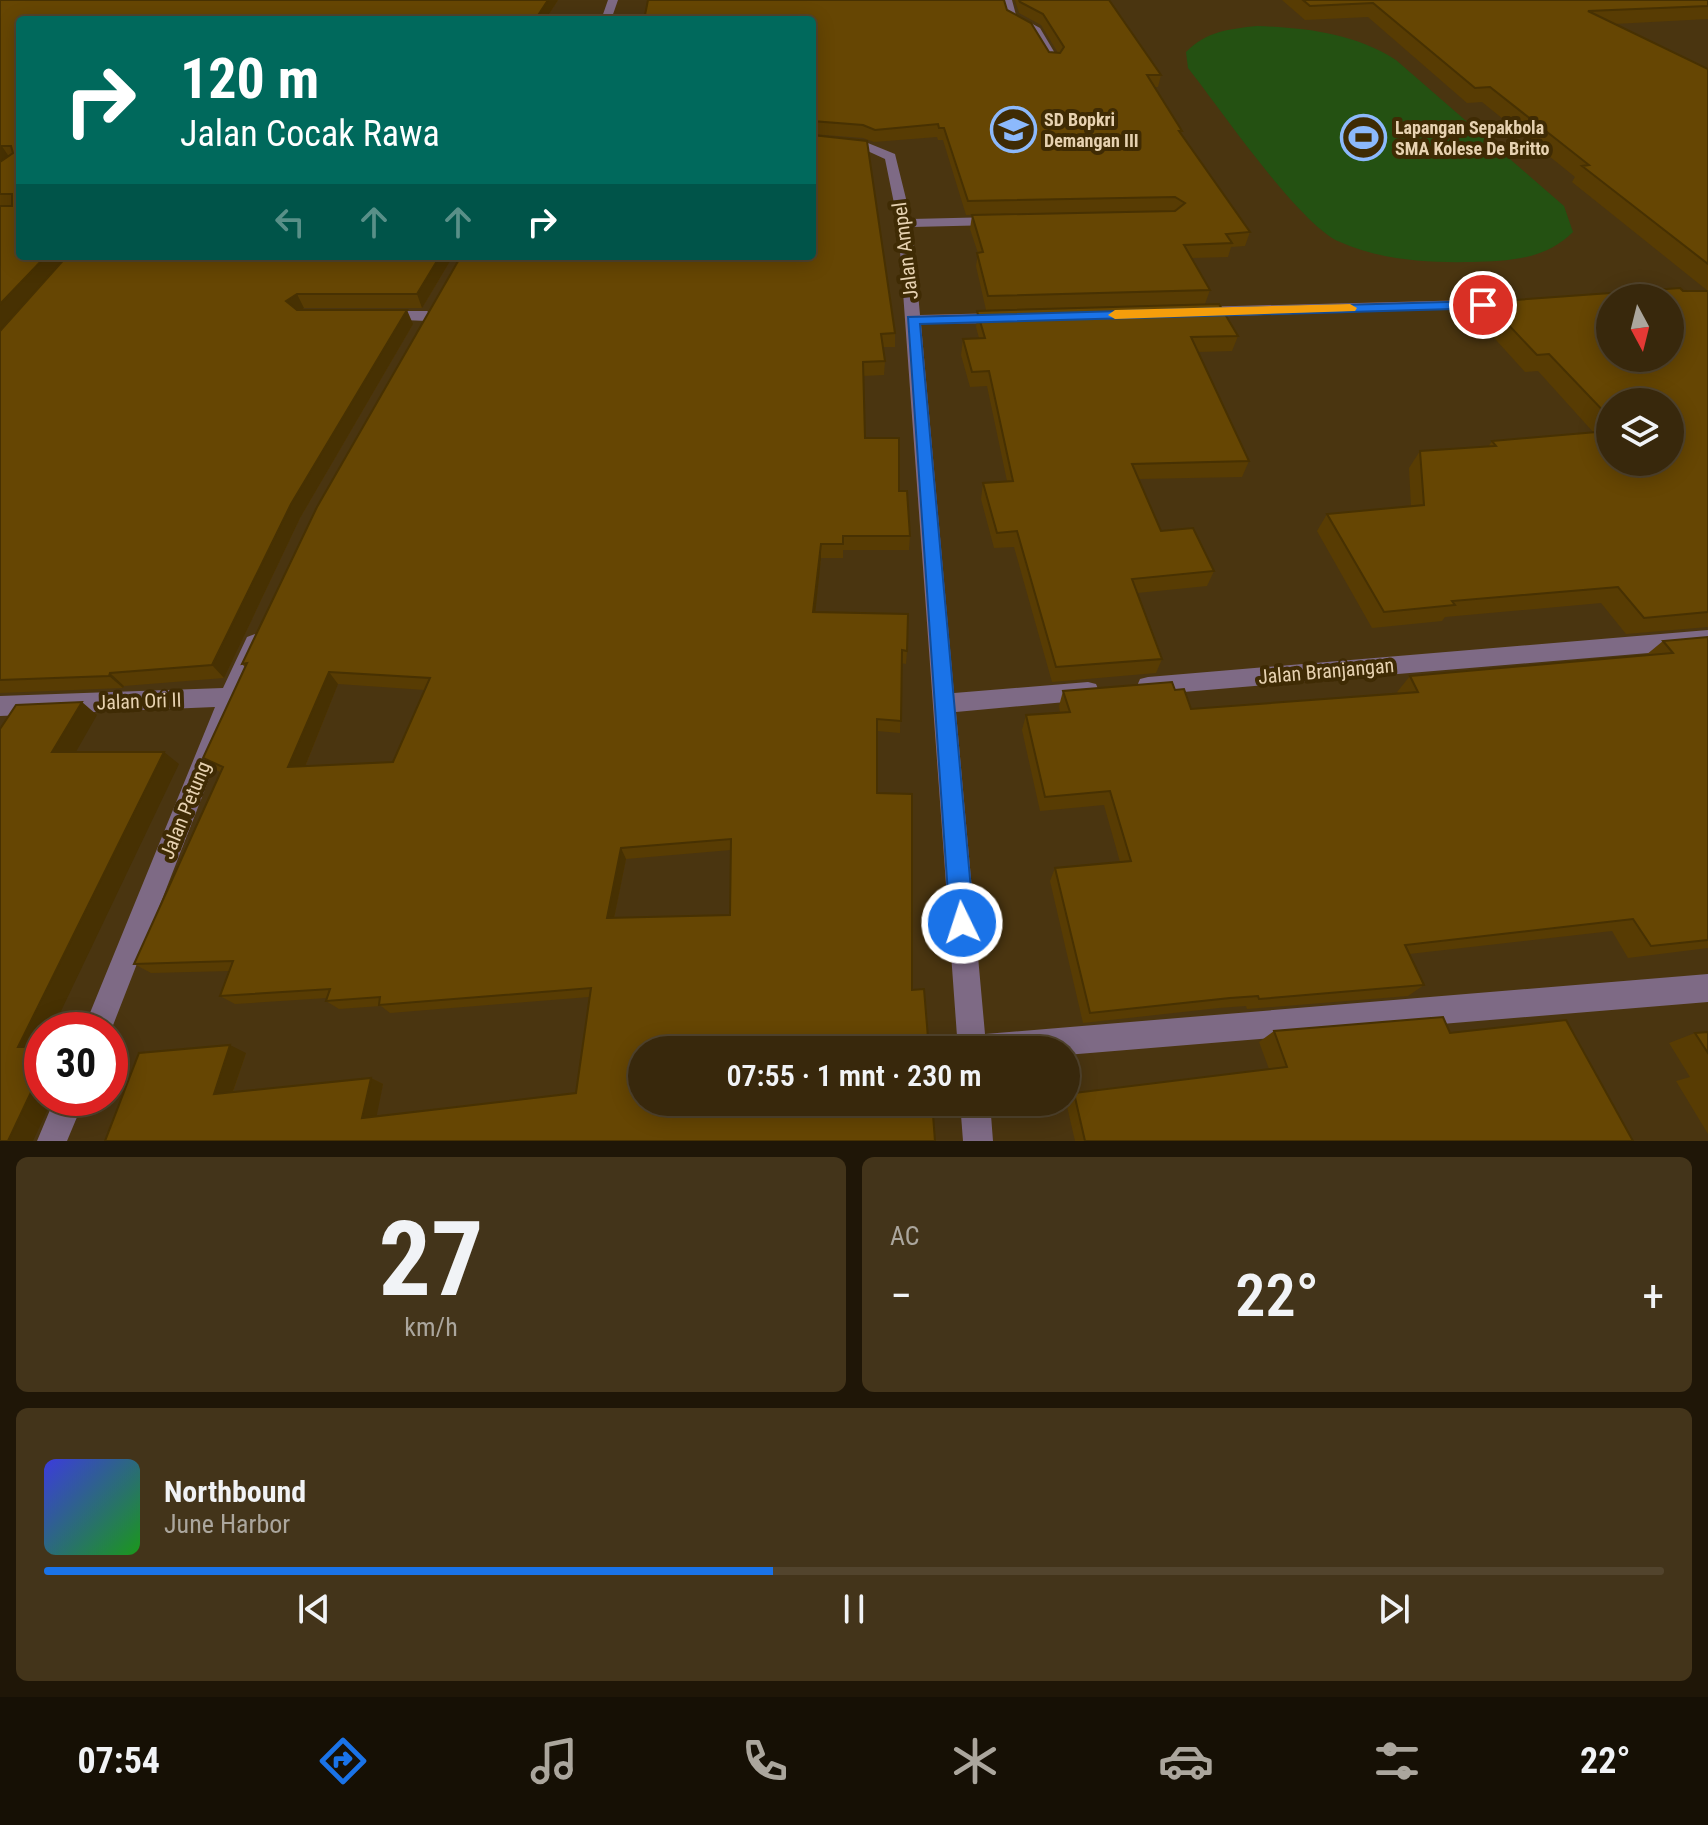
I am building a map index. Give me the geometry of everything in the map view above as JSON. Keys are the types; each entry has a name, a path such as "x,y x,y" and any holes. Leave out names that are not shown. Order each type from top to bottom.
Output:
{"street":[{"path":"1007,0 1011,17 1036,30 1054,60"},
{"name":"Jalan Ampel","path":"816,141 844,141 874,146 891,157 905,223 971,1036"},
{"path":"905,223 1015,221"},
{"path":"1182,313 1531,303"},
{"path":"365,316 430,310 412,343"},
{"path":"913,320 1024,317"},
{"name":"Jalan Petung","path":"104,1012 230,697 262,628"},
{"name":"Jalan Branjangan","path":"945,703 1708,639"},
{"name":"Jalan Ori II","path":"0,706 230,697"},
{"path":"1080,1041 1708,988"},
{"path":"52,1141 62,1116"},
{"path":"976,1116 978,1141"}],"green space":[{"name":"Lapangan Sepakbola SMA Kolese De Britto","path":"1257,26 1293,28 1346,38 1396,60 1564,206 1573,232 1538,254 1499,261 1455,262 1421,261 1372,253 1340,242 1323,232 1283,190 1188,68 1186,52 1210,35"}],"building":[{"path":"0,0 548,0 538,16 16,16 16,260 42,260 0,304 0,206 12,206 12,194 0,194 0,162 13,153 11,146 0,146"},
{"path":"648,0 1004,0 1007,10 1031,23 1049,52 1060,53 1064,47 1043,14 1019,0 1109,0 1161,75 1147,75 1182,131 1179,131 1250,232 1226,234 1232,243 1184,245 1210,290 988,296 977,253 983,252 972,215 1175,211 1185,203 1175,197 968,201 944,128 939,128 938,124 875,130 863,125 816,121 816,16 645,16"},
{"path":"1303,0 1708,0 1708,6 1588,11 1708,69 1708,264 1582,166 1589,165 1490,87 1475,88 1373,3 1310,6"},
{"path":"816,135 867,141 895,333 881,334 885,361 863,362 865,438 899,438 899,491 907,491 910,536 843,536 843,544 821,544 813,612 908,614 907,651 902,650 901,721 877,719 877,793 912,794 912,990 924,989 928,1036 628,1036 628,1116 933,1116 935,1141 105,1141 115,1116 128,1116 128,1081 139,1053 230,1045 214,1094 371,1078 362,1118 576,1093 591,988 379,1005 380,997 326,1001 330,989 220,996 233,961 134,964 223,767 203,758 247,663 242,664 317,507 459,260 816,260","holes":["329,672 430,678 393,762 288,767","731,839 730,915 607,918 621,848"]},
{"path":"63,260 438,260 417,294 297,294 286,301 297,310 407,310 291,504 212,665 110,673 109,676 0,680 0,331"},
{"path":"1684,291 1708,291 1708,612 1644,618 1618,587 1452,601 1455,605 1384,612 1327,514 1424,505 1420,451 1496,446 1492,441 1596,432 1596,476 1684,476 1684,388 1596,388 1596,403 1549,354 1537,355 1487,302 1596,294 1596,372 1684,372"},
{"path":"1219,304 1238,336 1191,337 1249,461 1132,464 1161,531 1193,528 1214,571 1132,579 1162,659 1056,667 1017,531 997,533 983,483 1013,481 989,371 972,372 963,339 985,338 977,311"},
{"path":"1708,637 1708,940 1651,946 1633,919 1405,945 1424,985 1259,999 1258,996 1230,998 1090,1013 1055,868 1131,861 1110,791 1045,797 1026,715 1070,712 1063,691 1172,682 1175,690 1184,689 1191,709 1418,692 1410,676 1673,653 1663,641"},
{"path":"82,702 52,752 164,752 35,1012 24,1012 24,1035 18,1047 24,1047 24,1107 8,1141 0,1141 0,729 16,705"},
{"path":"1443,1017 1450,1033 1566,1020 1633,1141 1085,1141 1079,1116 1080,1092 1287,1067 1274,1031"},
{"path":"1708,1032 1708,1053 1695,1033"}],"slow traffic":[{"path":"1115,315 1350,308"}],"place":[{"name":"SD Bopkri Demangan III","path":"1013,129"},
{"name":"Lapangan Sepakbola SMA Kolese De Britto","path":"1364,137"}],"route":[{"path":"962,923 913,320 1483,305"}]}
